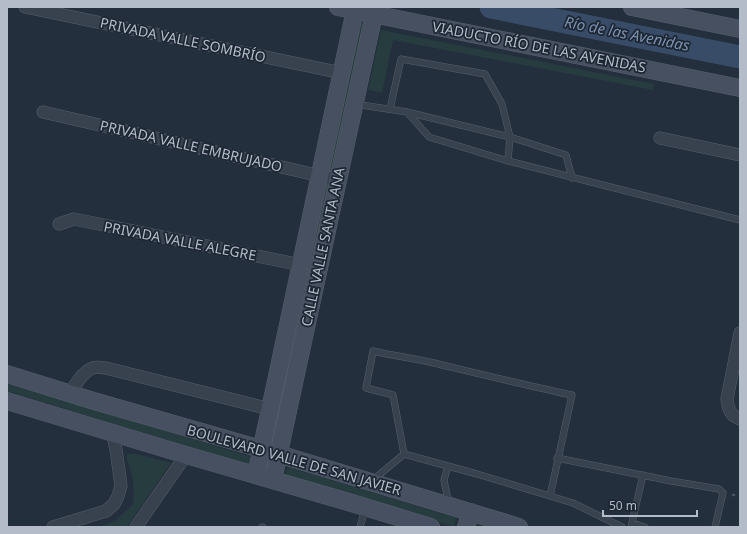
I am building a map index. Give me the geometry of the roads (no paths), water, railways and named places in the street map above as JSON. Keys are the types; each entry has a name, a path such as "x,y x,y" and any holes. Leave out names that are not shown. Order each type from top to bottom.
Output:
{"main road":[{"name":"VIADUCTO RÍO DE LAS AVENIDAS","path":"338,7 740,88"},
{"path":"632,7 740,29"},
{"name":"CALLE VALLE SANTA ANA","path":"256,475 355,10"},
{"name":"CALLE VALLE SANTA ANA","path":"273,480 374,14"},
{"path":"297,285 315,288"},
{"name":"BOULEVARD VALLE DE SAN JAVIER","path":"7,374 450,506 469,520 519,527"},
{"name":"BOULEVARD VALLE DE SAN JAVIER","path":"7,401 112,432 186,456 256,475 431,527"}],"street":[{"name":"PRIVADA VALLE SOMBRÍO","path":"25,7 342,73"},
{"name":"PRIVADA VALLE EMBRUJADO","path":"43,112 338,180"},
{"path":"660,138 740,155"},
{"name":"PRIVADA VALLE ALEGRE","path":"59,224 74,219 301,265"},
{"path":"740,333 727,399 728,410 740,419"},
{"path":"70,394 75,384 86,371 94,367 106,368 270,409"},
{"path":"53,527 106,511 114,504 121,486 112,432"},
{"path":"136,527 186,456"}],"lane":[{"path":"390,109 401,59 485,74 502,104 510,137 508,161"},
{"path":"355,104 407,112 510,137 566,155 572,178"},
{"path":"407,112 429,138 572,178 740,220"},
{"path":"404,454 393,395 366,388 373,351 572,395 557,458 550,496"},
{"path":"404,454 573,503 622,527"},
{"path":"370,482 404,454"},
{"path":"557,458 719,490 723,493 715,527"},
{"path":"448,466 444,480 450,506"},
{"path":"643,475 632,525 645,527"},
{"path":"360,527 366,507"}],"waterway":[{"name":"Río de las Avenidas","path":"491,7 740,57"}]}
